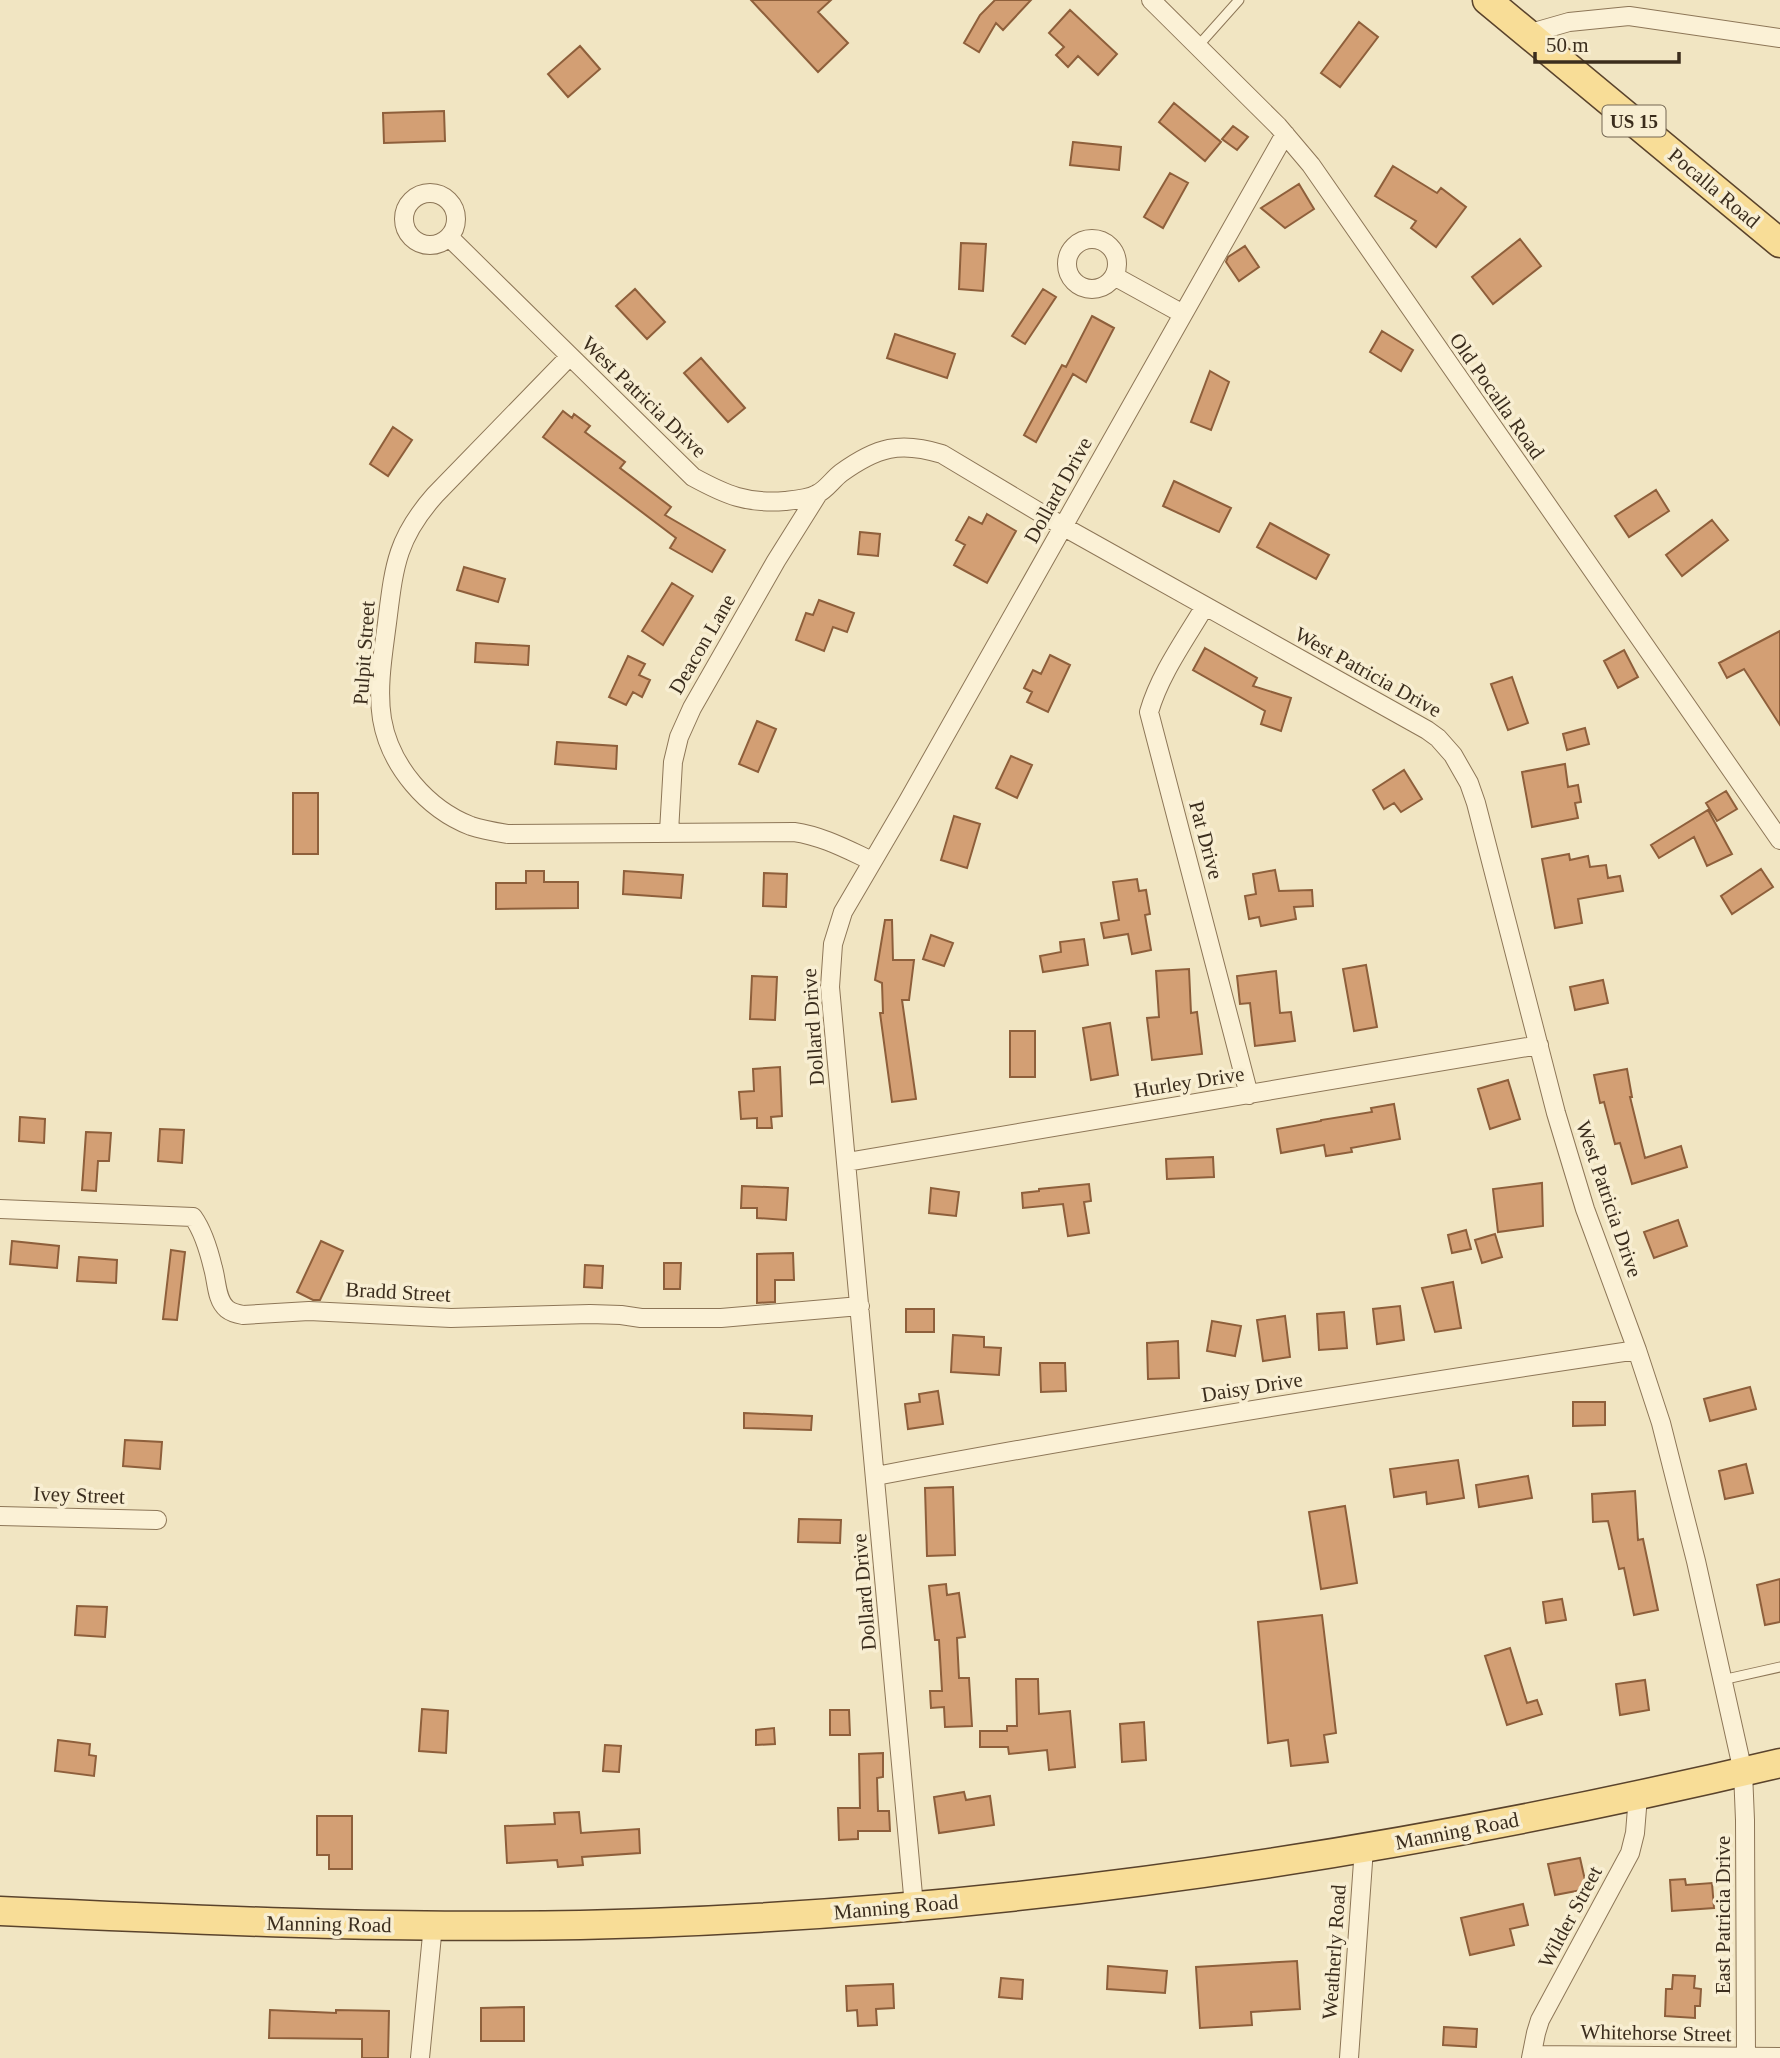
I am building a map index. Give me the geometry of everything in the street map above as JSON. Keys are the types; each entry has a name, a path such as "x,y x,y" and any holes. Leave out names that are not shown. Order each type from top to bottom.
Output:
{"main road":[{"name":"Pocalla Road","path":"1487,0 1780,243"},
{"name":"Manning Road","path":"0,1911 274,1923 433,1925 649,1923 915,1906 1153,1880 1364,1848 1638,1796 1780,1763"}],"street":[{"name":"Old Pocalla Road","path":"1151,0 1285,134 1311,165 1780,839"},
{"path":"1527,34 1569,22 1629,16 1780,38"},
{"name":"Dollard Drive","path":"915,1906 830,987 830,961 837,927 843,912 1285,134"},
{"name":"West Patricia Drive","path":"449,237 693,477 724,494 765,503 793,500 818,494 839,474 879,451 900,446 921,447 942,454 1064,527 1404,715 1438,738 1453,755 1469,783 1476,803 1556,1113 1585,1209 1661,1423 1696,1561 1743,1772"},
{"path":"1114,276 1183,314"},
{"name":"Pulpit Street","path":"570,356 420,511 404,538 394,565 380,693 382,720 389,744 411,783 429,801 451,816 471,826 508,834 793,832 828,841 872,861"},
{"name":"Deacon Lane","path":"669,832 673,762 679,737 692,708 776,561 818,494"},
{"name":"Pat Drive","path":"1205,606 1161,681 1149,712 1249,1095"},
{"name":"Hurley Drive","path":"847,1162 1539,1045"},
{"name":"Bradd Street","path":"0,1209 193,1217 200,1227 222,1302 233,1313 243,1315 350,1311 451,1318 590,1314 642,1318 721,1318 860,1306"},
{"name":"Daisy Drive","path":"876,1476 1073,1439 1637,1350"},
{"name":"Ivey Street","path":"0,1516 157,1520"},
{"name":"East Patricia Drive","path":"1743,1772 1746,2057"},
{"name":"Wilder Street","path":"1532,2056 1535,2033 1541,2020 1630,1853 1635,1833 1638,1796"},
{"name":"Weatherly Road","path":"1349,2058 1364,1848"},
{"path":"421,2058 433,1925"},
{"name":"Whitehorse Street","path":"1532,2056 1780,2057"}],"lane":[{"path":"1198,46 1239,0"},
{"path":"1723,1679 1780,1667"}],"building":[{"path":"751,0 831,0 818,12 848,43 818,72"},
{"path":"995,0 1031,0 1003,30 996,23 979,52 964,43 980,15"},
{"path":"1070,10 1117,54 1098,75 1078,56 1068,67 1056,55 1064,47 1049,33"},
{"path":"1359,22 1378,37 1340,87 1321,73"},
{"path":"580,46 600,69 568,97 548,74"},
{"path":"1174,103 1221,142 1205,161 1159,122"},
{"path":"444,111 445,141 384,143 383,113"},
{"path":"1233,126 1248,137 1237,150 1222,139"},
{"path":"1073,142 1121,147 1119,170 1070,165"},
{"path":"1393,166 1437,193 1441,188 1466,207 1436,247 1411,228 1416,221 1375,196"},
{"path":"1170,173 1188,183 1163,228 1144,217"},
{"path":"1299,184 1314,209 1285,228 1261,208"},
{"path":"1520,239 1541,266 1493,304 1472,277"},
{"path":"961,243 986,244 983,291 959,289"},
{"path":"1245,246 1259,267 1239,281 1226,262 1228,257"},
{"path":"635,289 665,322 647,339 616,306"},
{"path":"1043,289 1056,297 1025,344 1012,336"},
{"path":"1092,316 1114,328 1086,382 1073,374 1036,442 1024,435 1062,365 1066,367"},
{"path":"1382,331 1413,350 1401,371 1370,352"},
{"path":"895,334 955,354 947,378 887,358"},
{"path":"701,358 745,408 728,422 684,373"},
{"path":"1210,371 1229,382 1211,430 1191,422"},
{"path":"563,411 572,418 574,414 590,426 585,432 625,462 620,468 671,507 665,515 725,550 712,572 670,548 676,538 543,437"},
{"path":"393,427 412,440 388,476 370,464"},
{"path":"1174,481 1231,508 1219,532 1163,506"},
{"path":"1656,490 1669,511 1629,537 1615,516"},
{"path":"987,514 1016,531 987,583 954,565 965,545 956,540 969,517 982,524"},
{"path":"1712,520 1728,540 1682,576 1666,555"},
{"path":"1270,523 1329,555 1316,579 1257,547"},
{"path":"860,532 880,534 878,556 858,554"},
{"path":"464,567 505,579 498,602 457,590"},
{"path":"672,583 693,596 663,645 642,631"},
{"path":"819,600 854,613 847,632 833,627 824,651 796,640 806,613 813,615"},
{"path":"1780,631 1780,725 1744,669 1727,678 1719,663"},
{"path":"476,643 529,646 528,665 475,662"},
{"path":"1205,648 1257,678 1253,686 1291,698 1281,731 1261,724 1265,711 1193,670"},
{"path":"1624,650 1638,677 1618,688 1604,661"},
{"path":"1050,655 1070,665 1048,712 1027,702 1032,692 1024,688 1033,670 1041,674"},
{"path":"628,656 645,664 639,675 650,680 642,697 633,692 626,705 609,697"},
{"path":"1512,677 1528,723 1508,730 1491,684"},
{"path":"757,721 776,729 758,772 739,764"},
{"path":"1585,728 1589,744 1567,750 1563,734"},
{"path":"557,742 617,746 616,769 555,764"},
{"path":"1011,756 1032,765 1017,798 996,788"},
{"path":"1565,764 1568,787 1578,785 1581,802 1575,803 1578,818 1532,827 1522,772"},
{"path":"1404,770 1422,799 1401,812 1394,803 1384,809 1373,790"},
{"path":"1726,791 1737,809 1717,821 1706,803"},
{"path":"293,793 318,793 318,854 293,854"},
{"path":"1708,810 1732,854 1707,866 1694,837 1659,858 1651,845"},
{"path":"954,816 980,824 967,868 941,860"},
{"path":"1569,854 1570,860 1588,856 1590,867 1606,865 1608,878 1620,876 1623,891 1578,899 1582,923 1555,928 1542,859"},
{"path":"1761,869 1773,887 1732,914 1721,896"},
{"path":"1275,870 1279,891 1312,890 1313,906 1294,907 1296,919 1261,926 1259,917 1249,919 1245,896 1256,894 1253,874"},
{"path":"526,871 544,871 544,882 578,882 578,908 496,909 496,883 526,883"},
{"path":"624,871 683,875 681,898 623,894"},
{"path":"764,873 787,874 786,907 763,906"},
{"path":"1137,879 1139,891 1146,890 1150,914 1145,915 1151,950 1132,954 1128,934 1104,938 1101,923 1119,920 1113,882"},
{"path":"885,920 892,920 893,960 914,960 909,1000 902,1000 916,1099 892,1102 880,1013 883,1013 882,983 875,980"},
{"path":"931,935 953,943 944,966 923,959"},
{"path":"1084,939 1088,965 1043,972 1040,956 1061,952 1060,942"},
{"path":"1366,965 1377,1027 1354,1031 1343,969"},
{"path":"1189,969 1191,1013 1197,1012 1202,1054 1152,1060 1147,1018 1159,1017 1156,971"},
{"path":"1276,971 1280,1013 1291,1012 1295,1041 1255,1046 1250,1003 1240,1004 1237,976"},
{"path":"752,976 777,977 775,1020 750,1019"},
{"path":"1603,980 1608,1003 1575,1010 1570,987"},
{"path":"1110,1023 1118,1075 1091,1080 1083,1028"},
{"path":"1010,1031 1035,1031 1035,1077 1010,1077"},
{"path":"780,1067 782,1116 771,1117 772,1128 757,1128 757,1118 741,1119 739,1092 754,1091 753,1069"},
{"path":"1627,1069 1630,1097 1645,1158 1681,1146 1687,1167 1632,1184 1620,1143 1615,1144 1604,1102 1600,1103 1594,1075"},
{"path":"1508,1080 1520,1119 1490,1129 1478,1089"},
{"path":"1394,1104 1400,1139 1351,1148 1352,1152 1326,1156 1324,1145 1281,1153 1277,1129 1372,1112 1371,1108"},
{"path":"20,1117 45,1119 44,1143 19,1141"},
{"path":"160,1129 184,1130 182,1163 158,1161"},
{"path":"86,1132 111,1133 109,1161 98,1161 96,1191 82,1190"},
{"path":"1213,1157 1214,1177 1167,1179 1166,1159"},
{"path":"1542,1183 1543,1226 1498,1232 1493,1189"},
{"path":"1089,1184 1091,1201 1084,1202 1089,1233 1068,1236 1063,1204 1023,1208 1022,1193"},
{"path":"742,1186 788,1188 786,1220 757,1218 757,1208 741,1208"},
{"path":"931,1188 959,1192 956,1216 929,1213"},
{"path":"1678,1220 1687,1246 1654,1258 1644,1232"},
{"path":"1466,1230 1471,1249 1452,1253 1448,1235"},
{"path":"1495,1234 1502,1257 1482,1263 1475,1240"},
{"path":"12,1241 59,1246 57,1268 10,1264"},
{"path":"321,1241 343,1251 320,1300 313,1300 297,1292"},
{"path":"171,1250 185,1252 177,1320 163,1319"},
{"path":"793,1253 794,1280 775,1280 775,1302 757,1303 757,1254"},
{"path":"79,1257 117,1260 116,1283 77,1281"},
{"path":"664,1263 681,1263 680,1289 664,1289"},
{"path":"585,1265 603,1266 602,1288 584,1287"},
{"path":"1453,1282 1461,1328 1435,1332 1422,1288"},
{"path":"1400,1306 1404,1340 1377,1344 1373,1309"},
{"path":"906,1309 934,1309 934,1332 906,1332"},
{"path":"1344,1312 1347,1348 1319,1350 1317,1314"},
{"path":"1285,1316 1290,1357 1263,1361 1257,1320"},
{"path":"1212,1321 1241,1326 1235,1356 1207,1351"},
{"path":"953,1335 984,1337 984,1347 1001,1348 999,1375 951,1372"},
{"path":"1178,1341 1179,1378 1148,1379 1147,1343"},
{"path":"1040,1363 1065,1363 1066,1391 1041,1392"},
{"path":"1750,1387 1756,1409 1710,1421 1704,1399"},
{"path":"938,1391 943,1424 908,1429 905,1404 920,1402 919,1394"},
{"path":"1573,1402 1605,1402 1605,1425 1573,1426"},
{"path":"744,1413 812,1416 811,1430 744,1428"},
{"path":"125,1440 162,1442 160,1469 123,1466"},
{"path":"1458,1460 1464,1498 1427,1504 1426,1492 1394,1497 1390,1469"},
{"path":"1746,1464 1753,1493 1725,1499 1719,1471"},
{"path":"1528,1476 1532,1498 1479,1507 1476,1485"},
{"path":"953,1487 955,1555 927,1556 925,1488"},
{"path":"1635,1491 1638,1540 1643,1539 1658,1610 1634,1615 1624,1568 1619,1569 1608,1521 1593,1522 1592,1494"},
{"path":"1345,1506 1357,1583 1321,1589 1309,1512"},
{"path":"799,1519 841,1520 840,1543 798,1542"},
{"path":"1780,1579 1780,1622 1765,1625 1757,1585"},
{"path":"946,1584 947,1595 959,1593 965,1637 957,1638 959,1678 969,1678 972,1726 945,1727 944,1707 931,1708 930,1691 942,1691 939,1640 935,1640 929,1586"},
{"path":"1562,1599 1566,1620 1546,1623 1543,1602"},
{"path":"77,1606 107,1607 105,1637 75,1635"},
{"path":"1322,1615 1336,1733 1324,1735 1328,1762 1291,1766 1288,1740 1268,1743 1258,1622"},
{"path":"1510,1648 1527,1703 1537,1700 1542,1714 1507,1725 1485,1656"},
{"path":"1016,1679 1038,1679 1039,1714 1070,1711 1075,1767 1049,1770 1047,1750 1009,1754 1008,1747 980,1747 980,1731 1007,1731 1007,1726 1017,1726"},
{"path":"1645,1680 1649,1710 1620,1715 1616,1684"},
{"path":"422,1709 448,1711 446,1753 419,1751"},
{"path":"830,1710 849,1710 850,1735 830,1735"},
{"path":"1144,1722 1146,1760 1122,1762 1120,1724"},
{"path":"774,1728 775,1744 756,1745 756,1730"},
{"path":"58,1740 90,1744 89,1755 96,1756 94,1776 55,1771"},
{"path":"605,1745 621,1746 619,1772 603,1771"},
{"path":"883,1753 883,1777 877,1778 878,1811 889,1811 890,1831 858,1831 858,1839 839,1840 838,1808 860,1808 859,1754"},
{"path":"964,1792 966,1800 990,1796 994,1825 939,1833 934,1797"},
{"path":"579,1812 581,1833 639,1829 640,1853 582,1857 583,1865 558,1867 557,1860 507,1863 505,1826 555,1824 554,1813"},
{"path":"317,1816 352,1816 352,1869 329,1869 329,1855 317,1855"},
{"path":"1580,1858 1587,1889 1555,1895 1548,1864"},
{"path":"1685,1879 1686,1885 1712,1883 1714,1908 1672,1911 1670,1880"},
{"path":"1523,1904 1528,1925 1510,1929 1514,1945 1470,1955 1461,1918"},
{"path":"1297,1961 1300,2009 1251,2012 1252,2025 1200,2028 1196,1967"},
{"path":"1108,1966 1167,1971 1165,1993 1107,1989"},
{"path":"1673,1975 1695,1976 1694,1988 1701,1989 1700,2006 1695,2006 1695,2018 1665,2016 1666,1989 1672,1989"},
{"path":"1001,1978 1023,1980 1022,1999 999,1997"},
{"path":"893,1984 894,2008 876,2009 877,2025 858,2026 857,2010 847,2011 846,1986"},
{"path":"524,2007 524,2041 481,2041 481,2008"},
{"path":"270,2010 336,2013 336,2010 389,2011 388,2058 362,2058 362,2039 269,2038"},
{"path":"1444,2027 1477,2029 1476,2047 1443,2045"}]}
